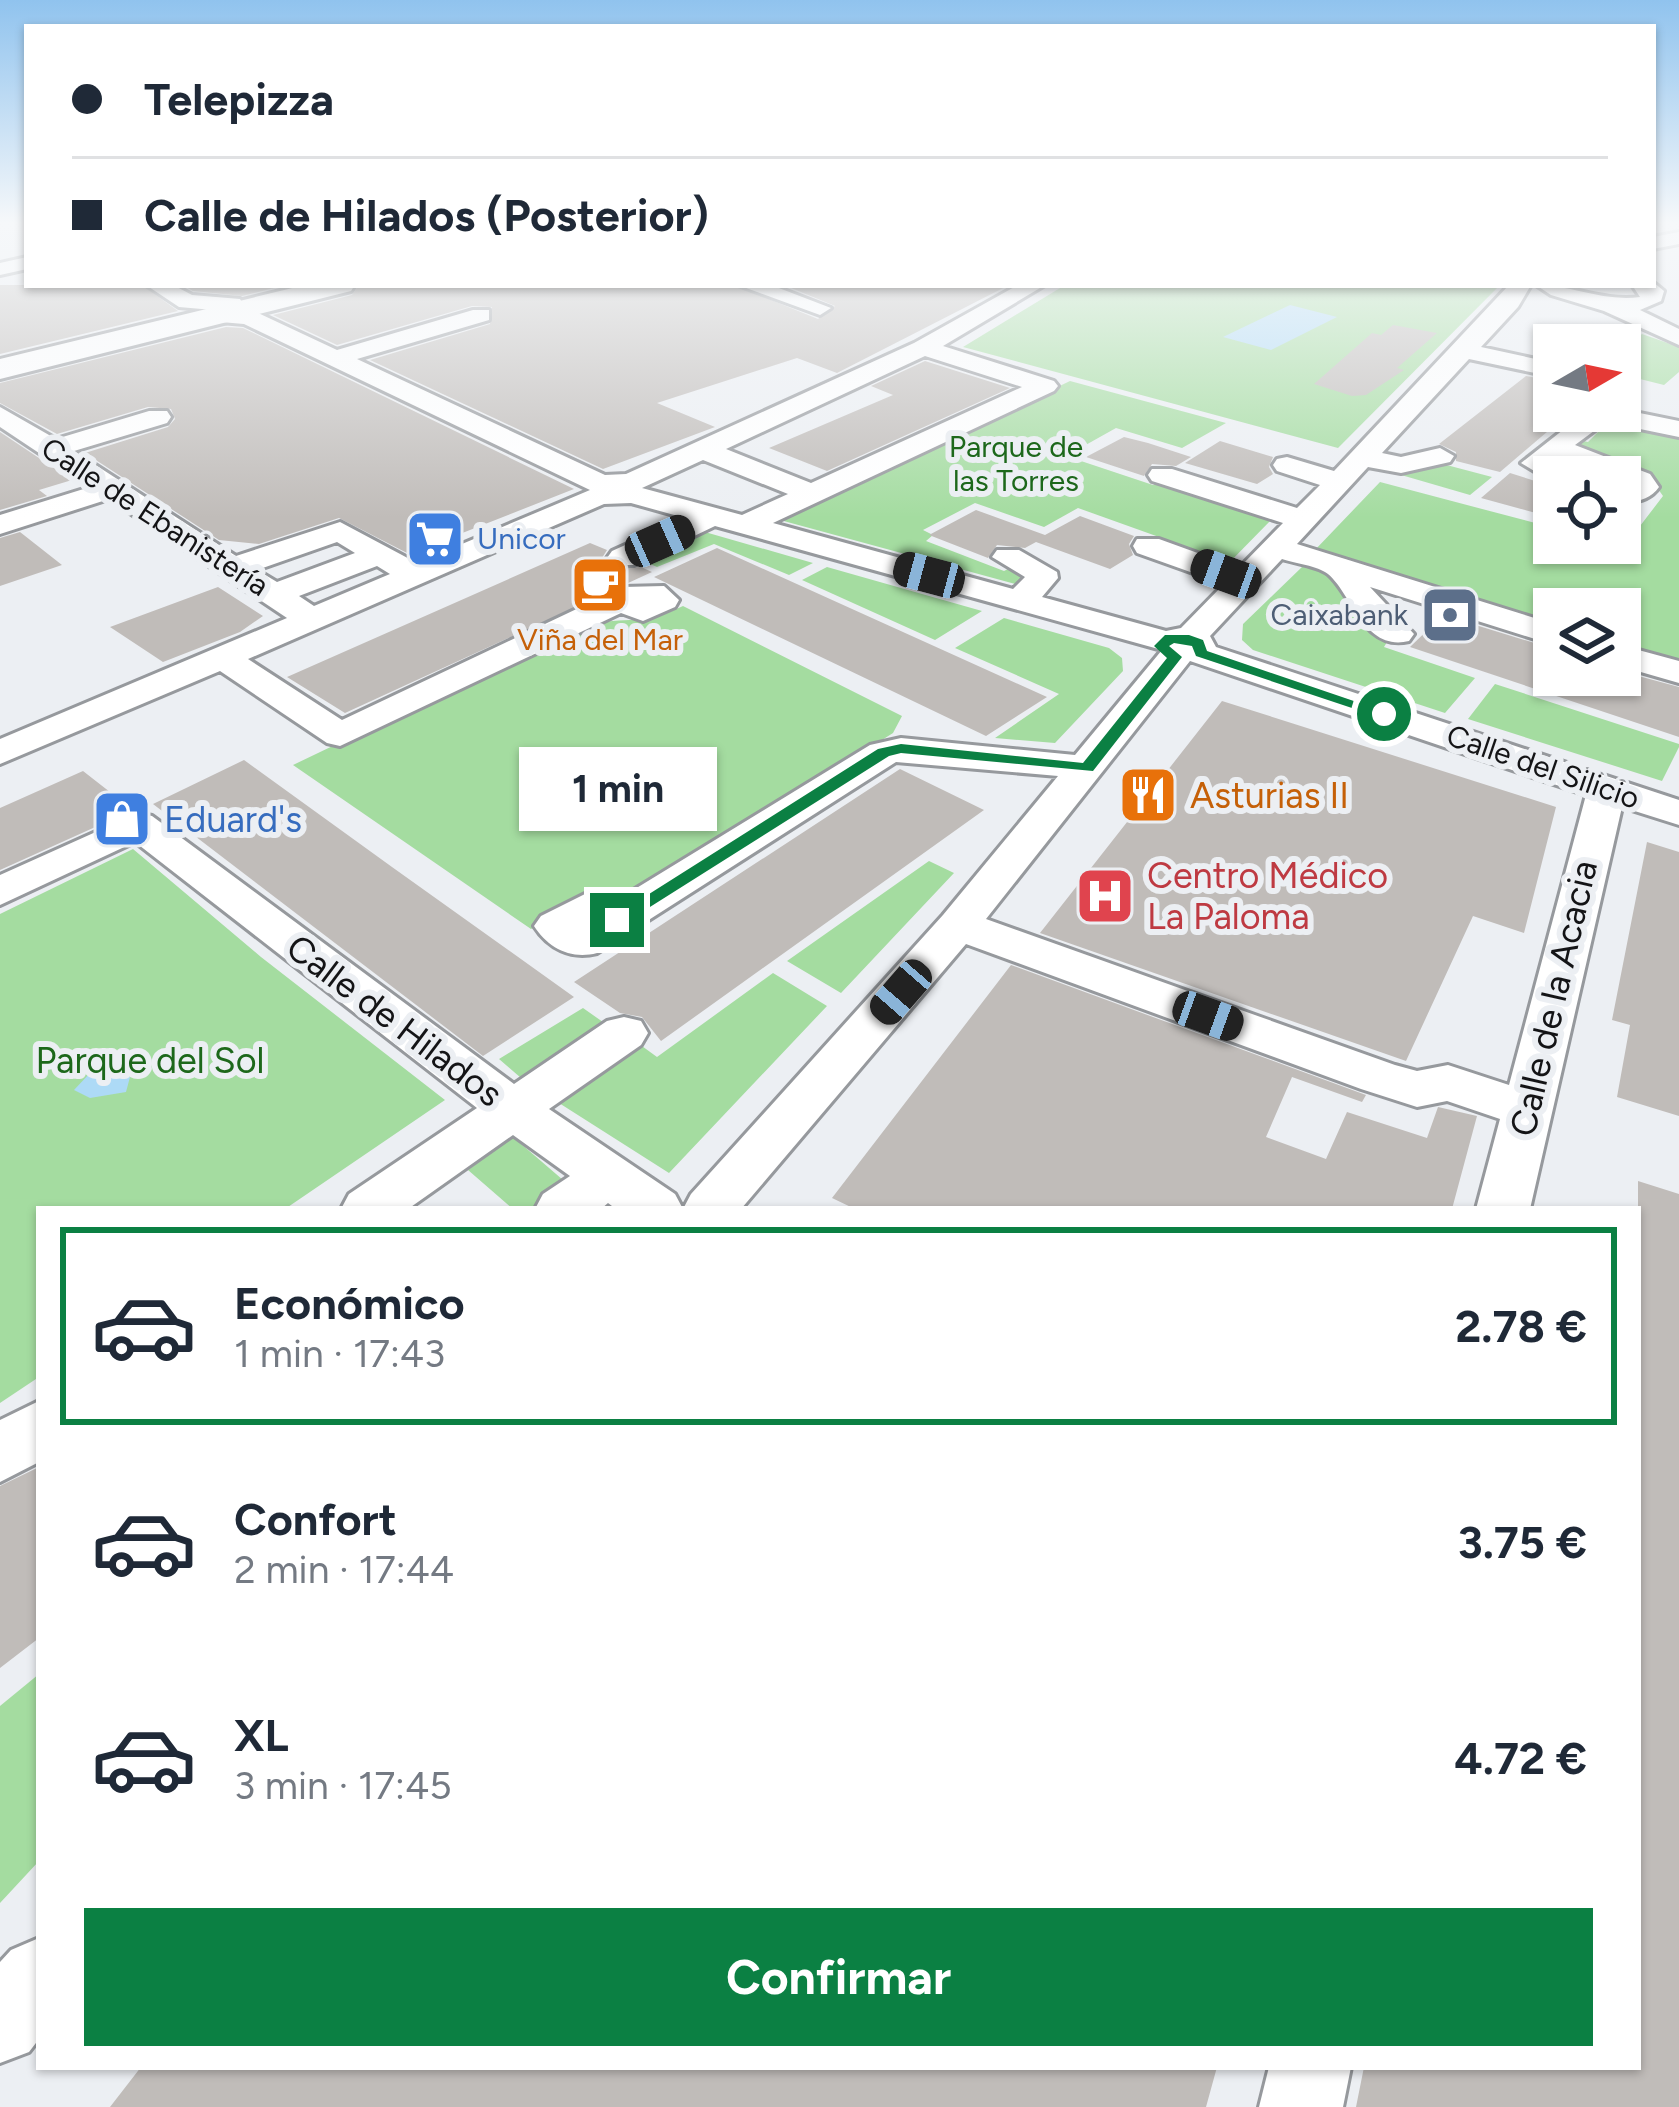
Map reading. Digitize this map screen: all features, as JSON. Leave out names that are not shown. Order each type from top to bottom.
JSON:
[{"type":"main road","points":[[0,365],[143,321]]},
{"type":"main road","points":[[0,365],[192,321]]},
{"type":"street","name":"Calle del Silicio","points":[[259,321],[616,489],[1182,647],[1679,813]]},
{"type":"street","points":[[335,358],[460,321]]},
{"type":"street","points":[[0,753],[415,575],[483,535],[616,489],[923,348],[970,321]]},
{"type":"street","points":[[713,1206],[958,925],[1182,647],[1489,321]]},
{"type":"street","points":[[1644,321],[1679,338]]},
{"type":"street","points":[[747,524],[806,491],[1046,386],[923,348]]},
{"type":"street","points":[[1462,350],[1533,370]]},
{"type":"street","name":"Calle de Ebanistería","points":[[0,415],[310,619]]},
{"type":"street","points":[[52,448],[158,417]]},
{"type":"street","points":[[1641,421],[1679,429]]},
{"type":"street","points":[[1546,456],[1575,432]]},
{"type":"street","points":[[1555,447],[1578,456]]},
{"type":"street","points":[[704,449],[737,464],[705,481],[763,502],[806,491]]},
{"type":"street","points":[[1360,457],[1401,465],[1440,456]]},
{"type":"street","points":[[1287,465],[1337,481]]},
{"type":"street","points":[[1162,475],[1301,519]]},
{"type":"street","points":[[0,525],[112,489]]},
{"type":"street","points":[[622,558],[713,516]]},
{"type":"street","points":[[232,568],[340,531],[415,575]]},
{"type":"street","points":[[1148,546],[1244,580]]},
{"type":"street","points":[[1275,547],[1533,627]]},
{"type":"street","points":[[273,595],[379,554]]},
{"type":"street","points":[[1008,556],[1041,572],[1042,578],[1020,600]]},
{"type":"street","points":[[1348,570],[1345,578],[1396,634]]},
{"type":"street","points":[[223,658],[340,735],[569,623],[624,602]]},
{"type":"street","points":[[1641,661],[1679,672]]},
{"type":"street","points":[[617,920],[884,753],[901,749],[1087,768]]},
{"type":"street","name":"Calle de la Acacia","points":[[1504,1206],[1607,788]]},
{"type":"street","name":"Calle de Hilados","points":[[0,892],[138,825],[515,1111],[651,1206]]},
{"type":"street","points":[[958,925],[1383,1066],[1418,1089],[1448,1083],[1526,1109]]},
{"type":"street","points":[[372,1206],[624,1034]]},
{"type":"street","points":[[566,1206],[606,1177]]},
{"type":"street","points":[[0,1454],[36,1430]]},
{"type":"street","points":[[0,2023],[36,1981]]},
{"type":"street","points":[[1301,2107],[1309,2070]]},
{"type":"green space","points":[[1005,321],[1464,321],[1338,448],[963,347]]},
{"type":"green space","points":[[1641,335],[1679,347],[1679,372],[1664,385],[1641,379]]},
{"type":"green space","name":"Parque de las Torres","points":[[1070,381],[1226,423],[1182,448],[1116,428],[1066,456],[1153,485],[1164,480],[1274,517],[1223,569],[1153,543],[1159,537],[1078,508],[1044,527],[975,503],[923,530],[933,535],[926,541],[1004,571],[1014,566],[1029,571],[1023,586],[780,520]]},
{"type":"green space","points":[[1641,430],[1679,438],[1679,665],[1641,653],[1641,588],[1533,588],[1533,619],[1314,551],[1380,482],[1533,522],[1533,564],[1641,564],[1641,525],[1663,496],[1651,479],[1641,475],[1641,456],[1595,456],[1571,446],[1579,440],[1588,442],[1598,432]]},
{"type":"green space","points":[[1439,463],[1492,477],[1470,495],[1384,470]]},
{"type":"green space","points":[[698,530],[813,563],[789,575],[714,544],[657,567],[637,558]]},
{"type":"green space","points":[[1303,566],[1333,574],[1390,637],[1384,647],[1475,678],[1445,713],[1253,650],[1242,640],[1243,624]]},
{"type":"green space","points":[[827,567],[982,611],[935,640],[802,580]]},
{"type":"green space","points":[[683,606],[902,716],[893,733],[625,903],[598,888],[531,929],[293,765],[579,628],[653,617]]},
{"type":"green space","points":[[1004,618],[1109,648],[1122,658],[1123,671],[1055,743],[995,738],[1059,694],[955,648]]},
{"type":"green space","points":[[1495,684],[1679,747],[1662,781],[1468,719]]},
{"type":"green space","name":"Parque del Sol","points":[[133,849],[261,957],[445,1100],[289,1206],[36,1206],[36,1379],[0,1403],[0,914]]},
{"type":"green space","points":[[929,861],[954,873],[841,993],[787,961]]},
{"type":"green space","points":[[773,973],[827,1006],[669,1173],[559,1103],[635,1041],[657,1057]]},
{"type":"green space","points":[[583,1008],[610,1027],[528,1084],[499,1059]]},
{"type":"green space","points":[[513,1137],[570,1186],[543,1206],[510,1206],[468,1170]]},
{"type":"green space","points":[[36,1676],[36,1864],[0,1903],[0,1706]]},
{"type":"water","points":[[1256,321],[1328,321],[1271,350],[1223,337]]},
{"type":"water","points":[[112,1069],[130,1077],[126,1092],[90,1098],[74,1090],[91,1072]]},
{"type":"building","points":[[0,321],[135,321],[0,354]]},
{"type":"building","points":[[286,321],[419,321],[337,345]]},
{"type":"building","points":[[938,321],[837,373],[797,358],[657,403],[715,427],[603,469],[370,360],[490,324]]},
{"type":"building","points":[[1393,325],[1437,333],[1397,368],[1404,370],[1366,395],[1352,396],[1314,384],[1372,333],[1381,335]]},
{"type":"building","points":[[226,327],[243,328],[574,489],[409,554],[339,518],[259,544],[219,540],[85,453],[168,427],[175,419],[171,409],[148,407],[57,434],[0,403],[0,383]]},
{"type":"building","points":[[925,361],[1010,388],[827,471],[769,448],[893,395],[871,386]]},
{"type":"building","points":[[1526,376],[1533,377],[1533,432],[1547,432],[1500,472],[1456,461],[1456,452],[1439,444]]},
{"type":"building","points":[[0,432],[72,480],[39,490],[47,496],[0,510]]},
{"type":"building","points":[[1124,437],[1191,457],[1176,466],[1152,464],[1144,476],[1086,457]]},
{"type":"building","points":[[1220,441],[1273,457],[1269,467],[1273,474],[1257,484],[1185,463]]},
{"type":"building","points":[[1510,473],[1533,480],[1533,512],[1481,498]]},
{"type":"building","points":[[976,510],[1045,535],[1080,516],[1134,536],[1129,544],[1133,555],[1110,569],[1036,542],[1025,548],[997,545],[988,558],[929,535]]},
{"type":"building","points":[[20,532],[62,565],[0,586],[0,538]]},
{"type":"building","points":[[590,543],[607,550],[602,558],[612,569],[641,567],[652,572],[345,713],[287,677]]},
{"type":"building","points":[[717,548],[1047,697],[986,736],[654,577]]},
{"type":"building","points":[[218,587],[263,616],[240,632],[163,662],[110,627]]},
{"type":"building","points":[[1443,615],[1533,643],[1533,688],[1410,647]]},
{"type":"building","points":[[1641,677],[1679,687],[1679,737],[1556,696],[1641,696]]},
{"type":"building","points":[[1222,701],[1556,807],[1524,933],[1473,916],[1406,1061],[1040,933]]},
{"type":"building","points":[[244,760],[574,997],[483,1056],[153,804]]},
{"type":"building","points":[[900,769],[984,810],[661,1041],[642,1017],[620,1013],[574,982]]},
{"type":"building","points":[[83,771],[133,810],[0,870],[0,808]]},
{"type":"building","points":[[1647,842],[1679,852],[1679,1116],[1617,1097],[1630,1025],[1612,1020]]},
{"type":"building","points":[[1011,965],[1366,1095],[1362,1102],[1292,1077],[1266,1137],[1326,1159],[1347,1112],[1427,1138],[1438,1107],[1477,1116],[1453,1206],[849,1206],[832,1198]]},
{"type":"building","points":[[1638,1181],[1679,1194],[1679,2107],[1356,2107],[1363,2070],[1641,2070]]},
{"type":"building","points":[[36,1468],[36,1640],[0,1668],[0,1486]]},
{"type":"building","points":[[139,2070],[1216,2070],[1206,2107],[110,2107]]},
{"type":"place","name":"Unicor","points":[[435,539]]},
{"type":"place","name":"Viña del Mar","points":[[600,585]]},
{"type":"place","name":"Caixabank","points":[[1450,615]]},
{"type":"place","name":"Asturias II","points":[[1148,795]]},
{"type":"place","name":"Eduard's","points":[[122,819]]},
{"type":"place","name":"Centro Médico La Paloma","points":[[1105,896]]},
{"type":"route","points":[[617,920],[884,753],[901,749],[1087,768],[1174,657],[1161,646],[1170,638],[1189,639],[1198,643],[1201,653],[1384,714]]}]
